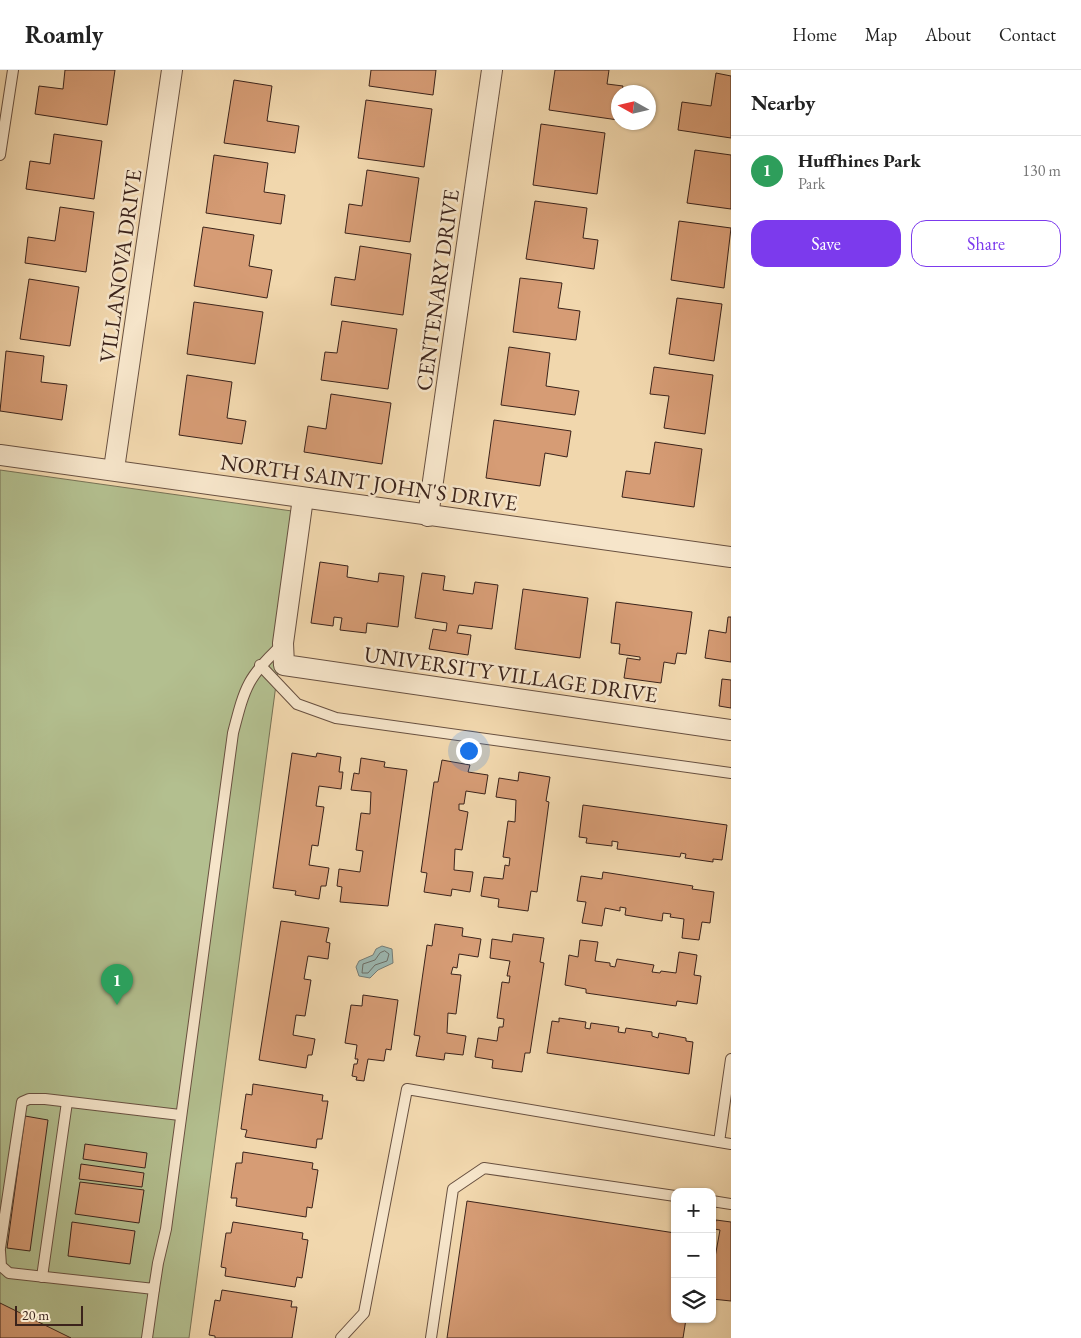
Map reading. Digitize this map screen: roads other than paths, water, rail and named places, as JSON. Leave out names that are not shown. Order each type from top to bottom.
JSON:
[{"type":"street","name":"VILLANOVA DRIVE","points":[[114,469],[172,70]]},
{"type":"street","name":"CENTENARY DRIVE","points":[[428,516],[492,70]]},
{"type":"street","name":"NORTH SAINT JOHN'S DRIVE","points":[[0,455],[114,469],[428,516],[731,557]]},
{"type":"street","points":[[283,643],[303,498]]},
{"type":"street","name":"UNIVERSITY VILLAGE DRIVE","points":[[283,643],[284,665],[731,730]]},
{"type":"lane","points":[[0,156],[12,70]]},
{"type":"lane","points":[[147,1338],[158,1263],[166,1229],[233,733],[244,689],[260,665],[283,643]]},
{"type":"lane","points":[[260,665],[297,704],[336,718],[731,773]]},
{"type":"lane","points":[[719,1142],[731,1059]]},
{"type":"lane","points":[[341,1338],[364,1313],[407,1089],[731,1144]]},
{"type":"lane","points":[[154,1289],[10,1273],[1,1266],[0,1250],[22,1102],[29,1099],[68,1102],[180,1115]]},
{"type":"lane","points":[[42,1277],[68,1102]]},
{"type":"lane","points":[[432,1338],[453,1189],[484,1168],[671,1195]]},
{"type":"lane","points":[[716,1202],[731,1204]]},
{"type":"water","points":[[382,946],[392,949],[393,963],[378,970],[370,978],[359,976],[356,967],[359,961],[373,955],[376,949]]},
{"type":"place","name":"Huffhines Park","points":[[117,1005]]}]
